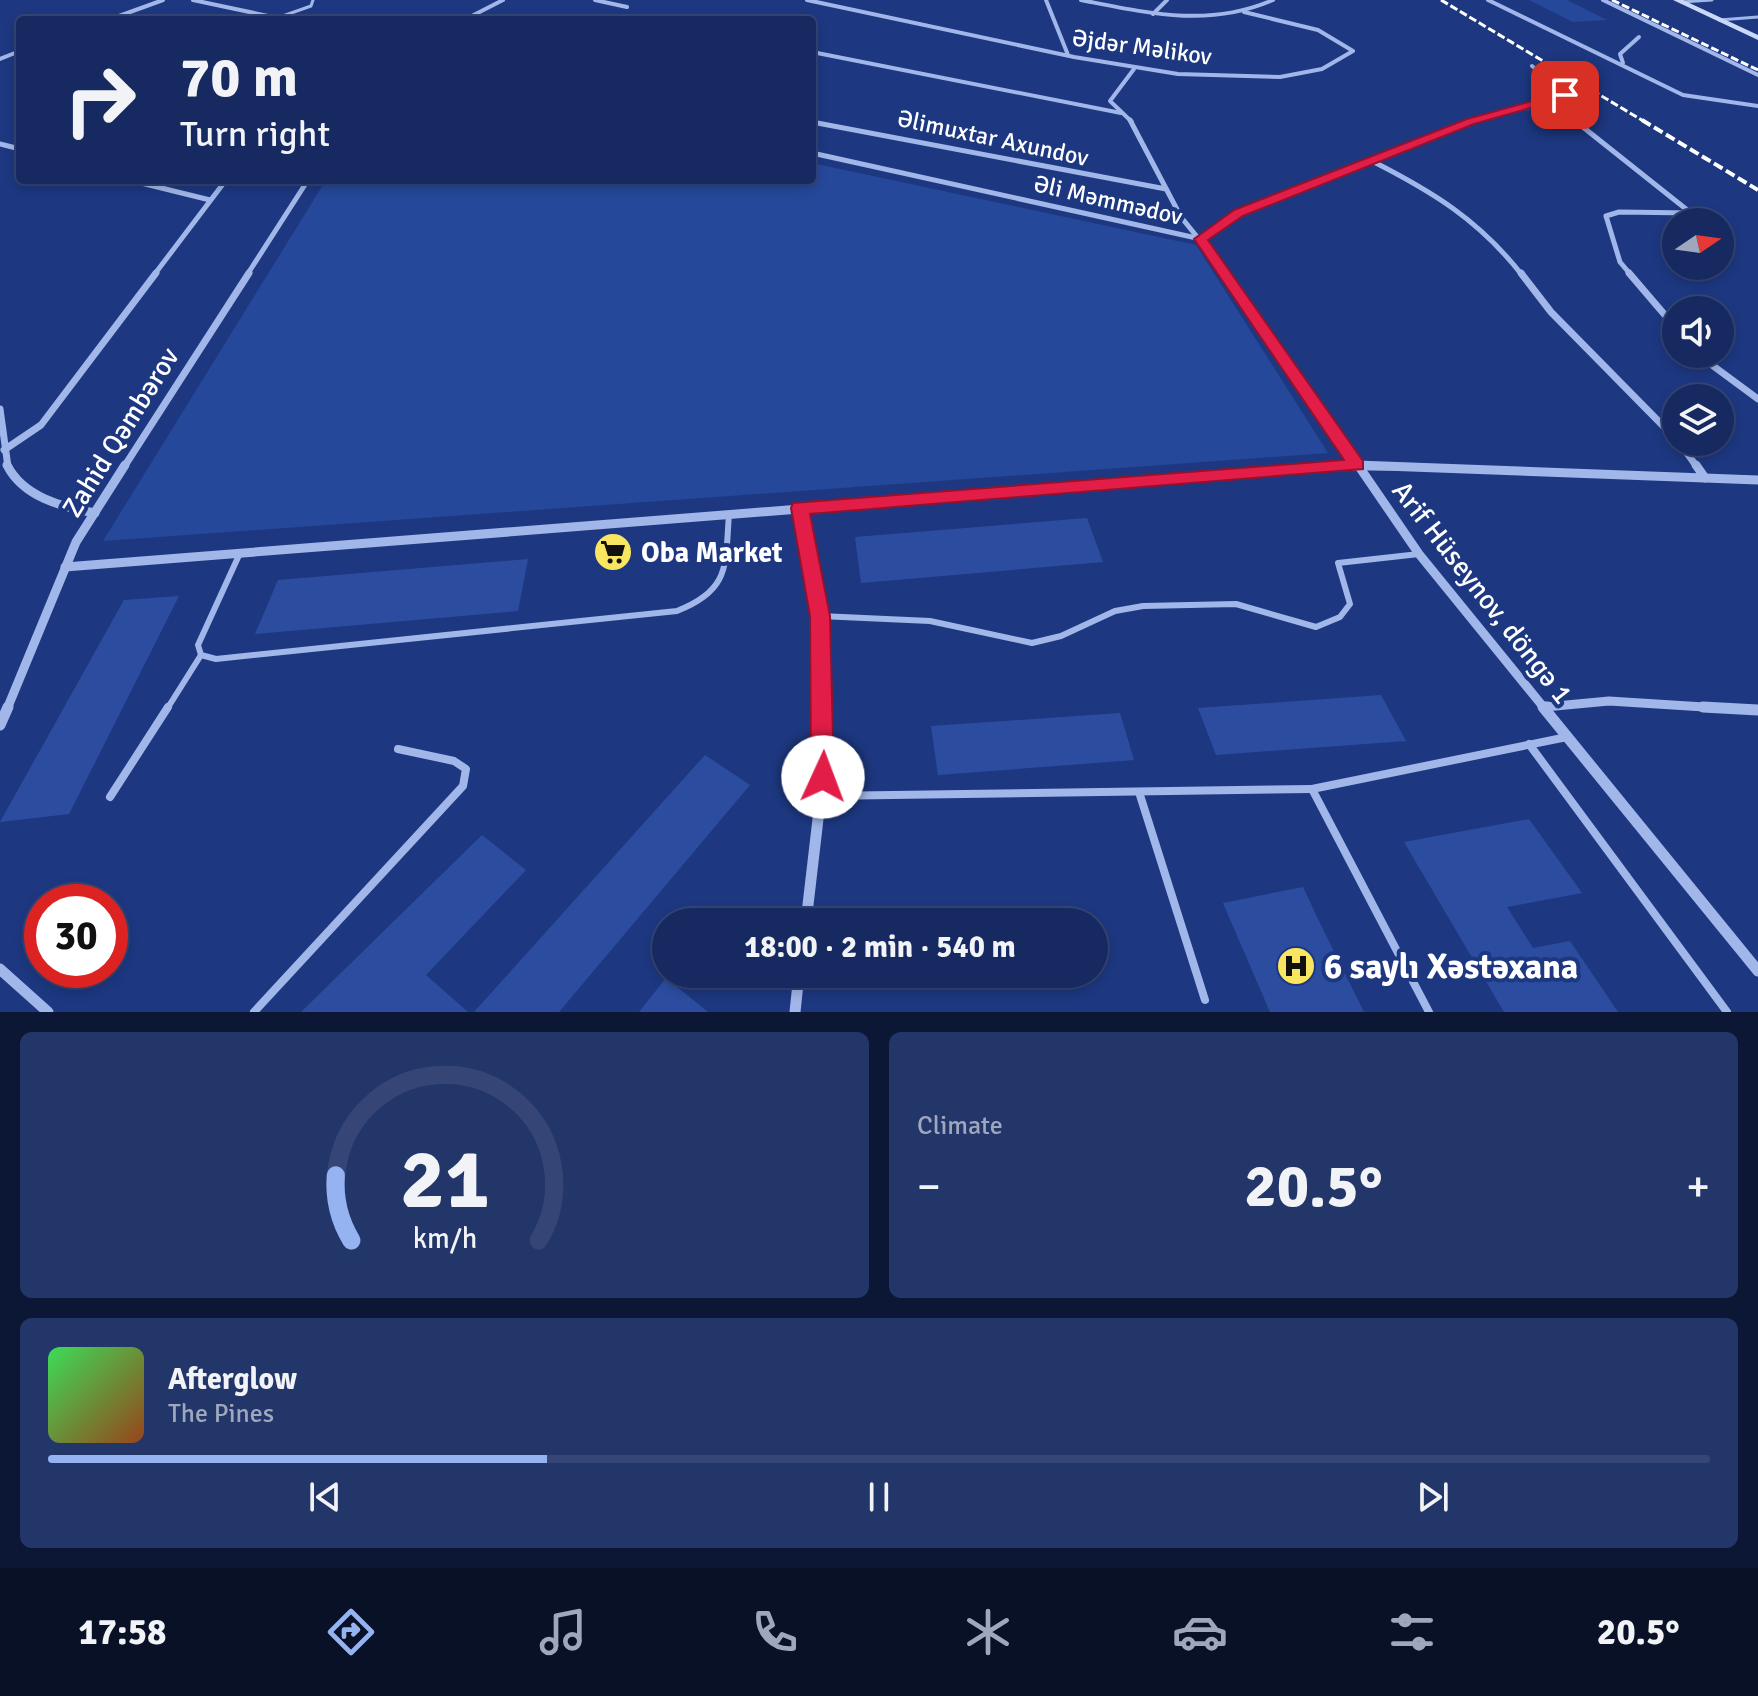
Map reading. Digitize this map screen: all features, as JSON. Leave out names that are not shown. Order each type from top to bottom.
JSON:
[{"type":"main road","points":[[1679,1],[1758,38]]},
{"type":"street","points":[[119,16],[163,0]]},
{"type":"street","points":[[193,0],[262,16]]},
{"type":"street","points":[[472,16],[503,0]]},
{"type":"street","points":[[595,0],[627,7]]},
{"type":"street","name":"Əjdər Məlikov","points":[[807,0],[1134,69],[1237,78],[1269,76],[1311,72],[1353,51],[1347,43],[1305,27],[1244,12]]},
{"type":"street","points":[[1046,0],[1068,55]]},
{"type":"street","points":[[1081,0],[1187,18],[1244,12],[1273,0]]},
{"type":"street","points":[[1153,14],[1167,0]]},
{"type":"street","points":[[1488,0],[1565,40],[1623,63],[1683,95],[1758,106]]},
{"type":"street","points":[[1603,0],[1758,75]]},
{"type":"street","points":[[1623,63],[1620,54],[1639,37]]},
{"type":"street","points":[[816,53],[1122,113]]},
{"type":"street","points":[[1532,66],[1564,92],[1563,99],[1543,102]]},
{"type":"street","points":[[1122,113],[1110,101],[1134,69]]},
{"type":"street","points":[[1543,102],[1588,129],[1691,213],[1619,212],[1606,216],[1620,262],[1662,312]]},
{"type":"street","name":"Əli Məmmədov","points":[[816,154],[1201,239],[1239,213],[1471,121],[1543,102]]},
{"type":"street","name":"Arif Hüseynov, döngə 1","points":[[1122,113],[1132,122],[1181,217],[1201,239],[1419,554],[1758,971]]},
{"type":"street","name":"Əlimuxtar Axundov","points":[[816,123],[1166,189]]},
{"type":"street","points":[[1372,161],[1437,194],[1496,241],[1551,312],[1662,424]]},
{"type":"street","points":[[145,184],[210,200]]},
{"type":"street","points":[[4,450],[41,425],[223,184]]},
{"type":"street","name":"Zahid Qəmbərov","points":[[0,725],[65,567],[95,513],[305,184]]},
{"type":"street","points":[[1716,368],[1758,399]]},
{"type":"street","points":[[0,409],[4,450],[13,476],[53,504],[95,513]]},
{"type":"street","points":[[1689,456],[1705,478]]},
{"type":"street","points":[[65,567],[1357,465],[1758,480]]},
{"type":"street","points":[[800,508],[820,616],[825,759],[808,908]]},
{"type":"street","points":[[1545,707],[1609,701],[1758,710]]},
{"type":"street","points":[[0,969],[48,1012]]},
{"type":"street","points":[[795,1012],[798,988]]},
{"type":"lane","points":[[208,3],[216,0]]},
{"type":"lane","points":[[283,16],[311,6],[313,0]]},
{"type":"lane","points":[[1679,1],[1712,0]]},
{"type":"lane","points":[[1719,20],[1758,17]]},
{"type":"lane","points":[[201,655],[216,659],[677,611],[703,603],[717,590],[722,579],[729,514]]},
{"type":"lane","points":[[110,797],[201,655],[198,645],[240,553]]},
{"type":"lane","points":[[820,616],[964,626],[1002,638],[1042,642],[1117,610],[1202,603],[1249,606],[1297,626],[1329,625],[1341,618],[1350,604],[1338,563],[1419,554]]},
{"type":"lane","points":[[821,796],[1312,789],[1569,737]]},
{"type":"lane","points":[[1529,744],[1727,1012]]},
{"type":"lane","points":[[254,1012],[463,786],[466,769],[454,761],[398,749]]},
{"type":"lane","points":[[1312,789],[1429,1012]]},
{"type":"lane","points":[[1139,792],[1205,1000]]},
{"type":"shaded area","points":[[1529,0],[1567,0],[1607,20],[1573,22]]},
{"type":"shaded area","points":[[816,164],[1196,245],[1328,453],[103,541],[324,184],[816,184]]},
{"type":"building","points":[[1087,518],[1103,562],[861,583],[855,537]]},
{"type":"building","points":[[528,559],[518,611],[255,634],[278,580]]},
{"type":"building","points":[[179,596],[69,814],[0,822],[124,600]]},
{"type":"building","points":[[1381,695],[1406,741],[1216,755],[1198,708]]},
{"type":"building","points":[[1120,713],[1134,760],[938,775],[931,726]]},
{"type":"building","points":[[705,755],[750,785],[559,1012],[474,1012]]},
{"type":"building","points":[[1529,819],[1582,893],[1507,907],[1533,948],[1570,941],[1618,1012],[1504,1012],[1404,842]]},
{"type":"building","points":[[482,835],[526,870],[426,975],[468,1012],[301,1012]]},
{"type":"building","name":"6 saylı Xəstəxana","points":[[1303,887],[1364,1012],[1270,1012],[1223,903]]},
{"type":"building","points":[[658,988],[678,988],[708,1012],[639,1012]]},
{"type":"railway","points":[[1441,0],[1645,122]]},
{"type":"railway","points":[[1612,0],[1758,70]]},
{"type":"railway","points":[[1642,120],[1758,190]]},
{"type":"place","name":"Oba Market","points":[[613,552]]},
{"type":"place","name":"6 saylı Xəstəxana","points":[[1296,966]]},
{"type":"route","points":[[823,777],[820,616],[800,508],[1357,465],[1201,239],[1239,213],[1471,121],[1563,99],[1565,95]]}]
